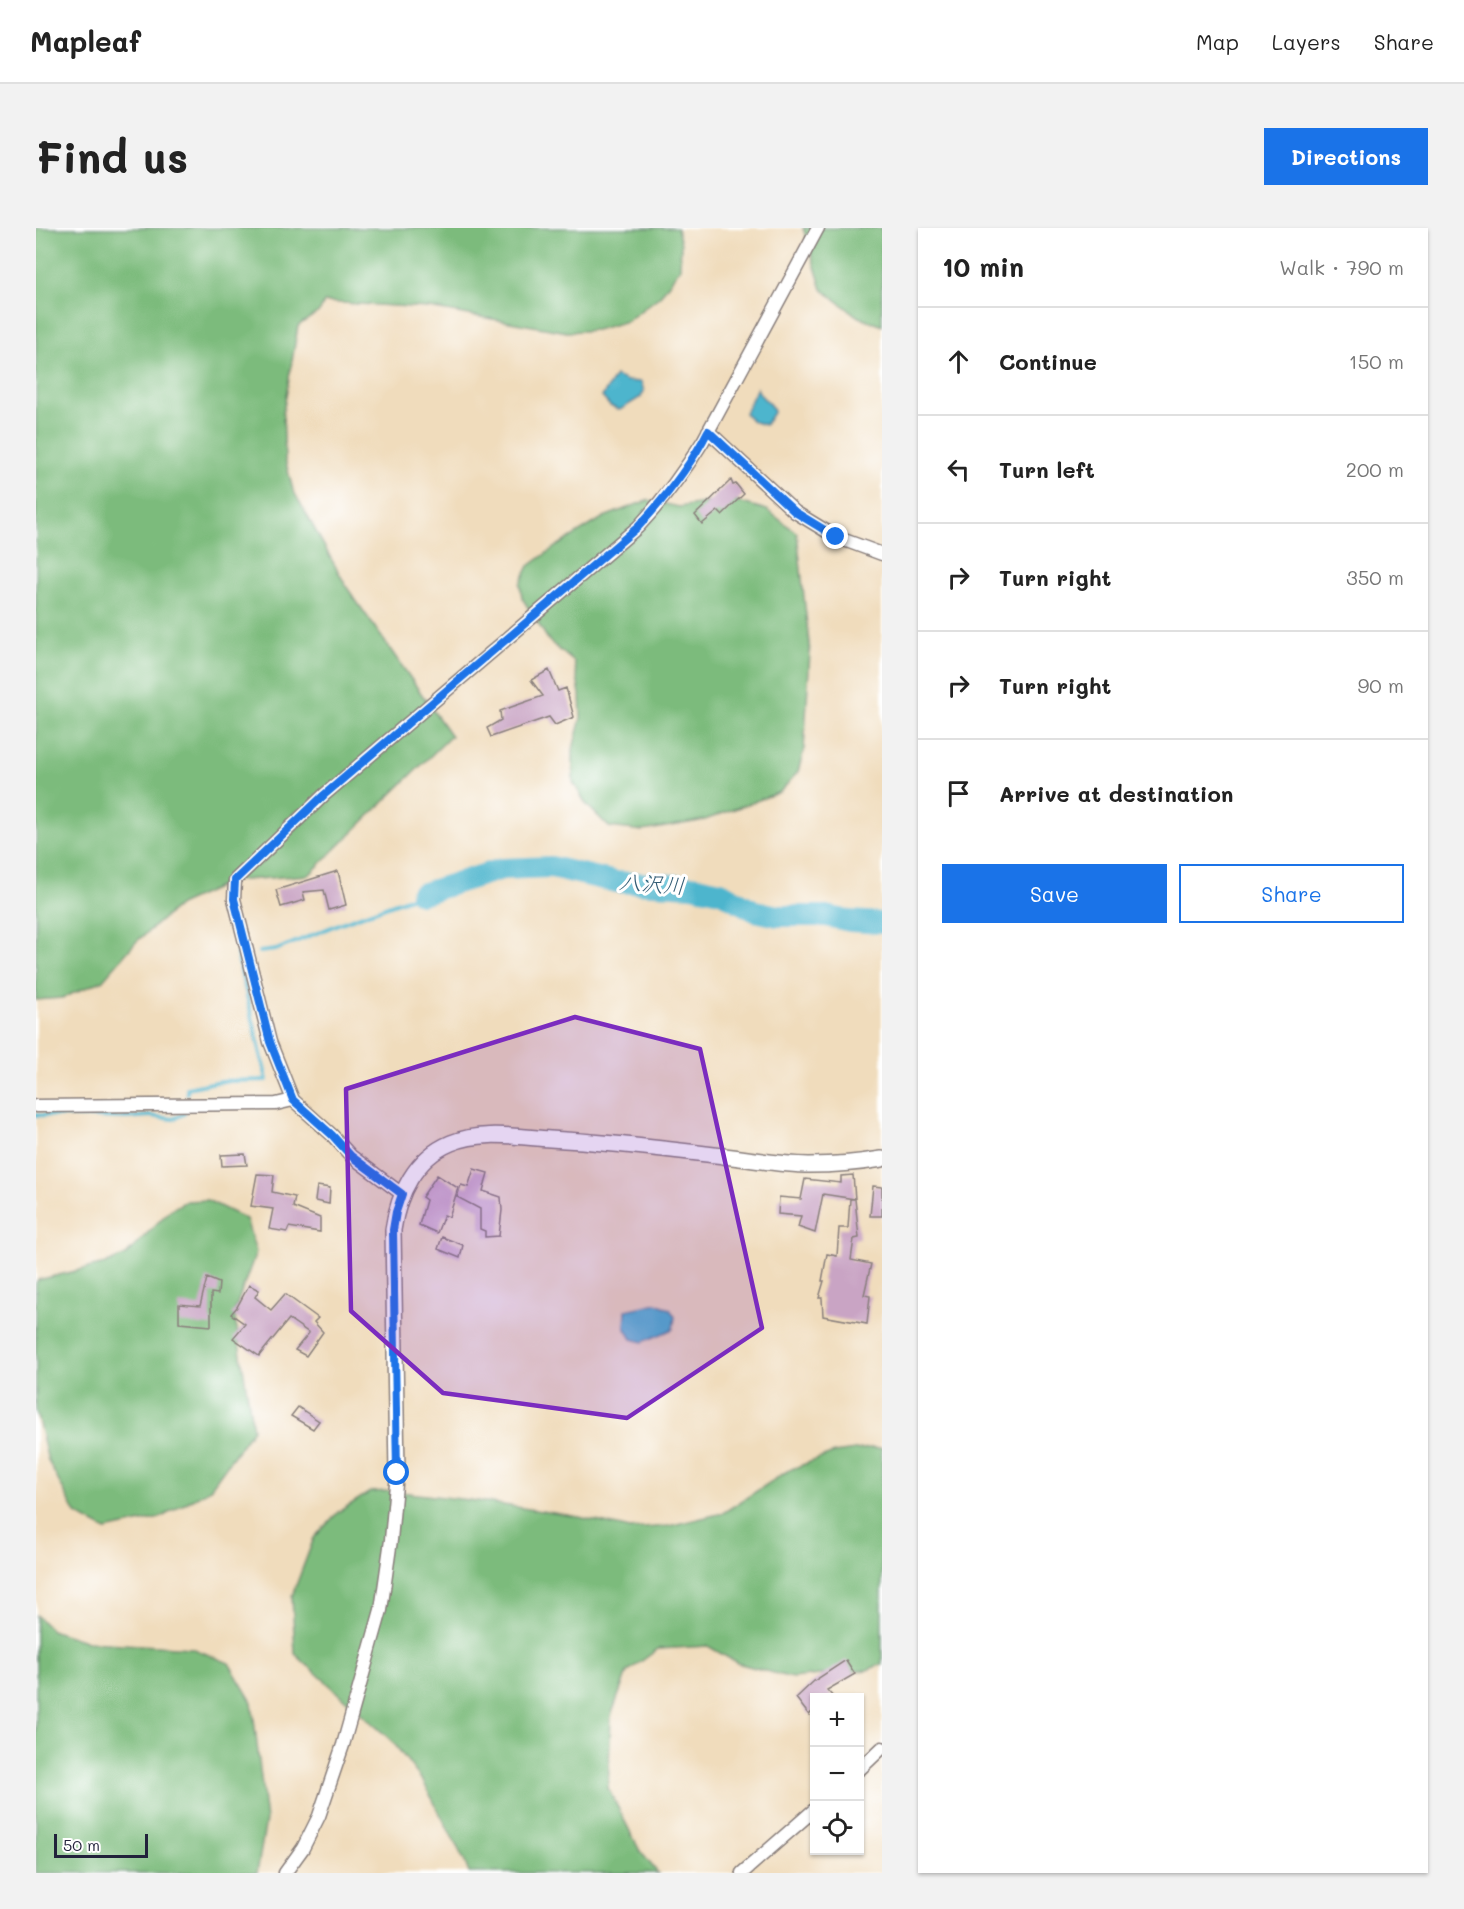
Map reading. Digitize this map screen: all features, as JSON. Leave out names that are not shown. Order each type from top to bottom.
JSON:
[{"type":"street","points":[[402,1194],[351,1156],[332,1135],[293,1100],[270,1042],[234,899],[235,880],[324,795],[638,527],[663,501],[684,472],[708,431],[818,228]]},
{"type":"street","points":[[708,431],[795,512],[836,537],[882,554]]},
{"type":"street","points":[[36,1106],[276,1104],[293,1100]]},
{"type":"street","points":[[285,1873],[303,1848],[320,1816],[343,1745],[378,1620],[392,1540],[397,1473],[393,1230],[402,1194],[423,1162],[439,1149],[469,1137],[498,1136],[612,1143],[807,1165],[882,1159]]},
{"type":"street","points":[[864,1765],[882,1748]]},
{"type":"street","points":[[742,1873],[810,1814]]},
{"type":"highlighted area","points":[[575,1017],[700,1049],[762,1328],[627,1418],[443,1393],[351,1311],[346,1089]]},
{"type":"green space","points":[[36,228],[677,228],[681,244],[680,268],[660,296],[627,321],[596,330],[567,332],[429,308],[324,302],[320,311],[298,326],[283,413],[285,459],[293,490],[348,589],[451,736],[309,875],[232,881],[179,905],[136,942],[102,981],[62,998],[36,1000]]},
{"type":"green space","points":[[803,228],[882,228],[882,326],[857,316],[822,289]]},
{"type":"green space","points":[[728,499],[767,510],[797,533],[810,652],[804,750],[798,772],[780,792],[705,820],[643,831],[609,827],[586,804],[573,782],[573,749],[581,718],[580,694],[574,662],[549,641],[522,598],[520,584],[529,566],[604,517],[648,500],[679,507]]},
{"type":"green space","points":[[207,1200],[246,1219],[256,1252],[234,1312],[253,1429],[209,1490],[160,1518],[106,1530],[76,1514],[48,1461],[36,1411],[36,1283],[38,1280],[105,1264],[126,1255],[170,1210],[186,1201]]},
{"type":"green space","points":[[882,1448],[882,1664],[867,1670],[792,1678],[737,1663],[708,1646],[658,1649],[627,1672],[611,1716],[608,1788],[640,1851],[658,1873],[469,1873],[424,1783],[393,1742],[295,1654],[292,1596],[314,1538],[338,1512],[370,1492],[391,1491],[478,1501],[579,1517],[630,1529],[669,1526],[723,1513],[789,1470],[834,1453]]},
{"type":"green space","points":[[36,1615],[51,1630],[88,1642],[192,1648],[229,1663],[252,1702],[266,1820],[257,1873],[36,1873]]},
{"type":"water","points":[[615,376],[627,381],[641,382],[644,391],[641,397],[620,410],[610,406],[602,397]]},
{"type":"water","points":[[757,388],[774,411],[765,425],[752,421],[745,413]]},
{"type":"water","points":[[657,1303],[670,1309],[675,1317],[673,1329],[643,1342],[632,1339],[625,1327],[626,1310]]},
{"type":"building","points":[[731,480],[733,485],[736,484],[744,494],[722,515],[718,511],[702,524],[695,515]]},
{"type":"building","points":[[549,670],[558,691],[566,688],[574,717],[555,725],[549,717],[491,737],[487,728],[501,720],[500,711],[543,696],[531,680]]},
{"type":"building","points":[[338,871],[346,905],[329,910],[324,890],[303,892],[305,900],[281,907],[276,890]]},
{"type":"building","points":[[245,1154],[247,1165],[222,1166],[221,1155]]},
{"type":"building","points":[[474,1169],[488,1173],[483,1191],[501,1197],[499,1236],[485,1237],[485,1231],[480,1229],[480,1209],[457,1197],[461,1185],[468,1187]]},
{"type":"building","points":[[257,1174],[274,1175],[272,1192],[295,1197],[293,1207],[320,1218],[320,1232],[289,1227],[287,1232],[269,1229],[273,1209],[251,1206]]},
{"type":"building","points":[[437,1175],[458,1188],[449,1217],[444,1215],[437,1233],[419,1225],[426,1200],[422,1197]]},
{"type":"building","points":[[853,1175],[855,1199],[823,1194],[815,1233],[798,1227],[801,1216],[778,1214],[779,1197],[801,1199],[805,1179],[841,1183],[841,1176]]},
{"type":"building","points":[[317,1186],[330,1188],[329,1204],[315,1201]]},
{"type":"building","points":[[873,1186],[882,1187],[882,1216],[870,1216]]},
{"type":"building","points":[[850,1199],[855,1199],[859,1238],[854,1239],[851,1260],[871,1264],[864,1295],[870,1296],[867,1324],[823,1316],[822,1298],[819,1298],[824,1281],[822,1281],[827,1254],[837,1256],[839,1228],[848,1228]]},
{"type":"building","points":[[442,1237],[463,1245],[460,1258],[438,1249]]},
{"type":"building","points":[[207,1278],[219,1283],[218,1294],[211,1293],[211,1326],[179,1323],[179,1304],[200,1306]]},
{"type":"building","points":[[249,1285],[259,1290],[255,1297],[271,1310],[285,1294],[318,1318],[314,1322],[323,1332],[306,1356],[295,1350],[309,1333],[289,1319],[259,1356],[233,1338],[245,1324],[231,1314]]},
{"type":"building","points":[[298,1407],[319,1421],[313,1429],[291,1416]]},
{"type":"building","points":[[846,1660],[855,1674],[827,1690],[830,1693],[810,1693],[809,1715],[796,1698],[814,1681]]},
{"type":"waterway","name":"八沢川","points":[[421,894],[502,869],[551,867],[616,882],[692,886],[721,892],[755,911],[778,916],[826,916],[850,921],[882,923]]},
{"type":"waterway","points":[[259,952],[276,950],[421,894]]},
{"type":"waterway","points":[[187,1093],[187,1088],[221,1081],[267,1080],[237,954]]},
{"type":"waterway","points":[[36,1115],[126,1118],[150,1116],[173,1119],[184,1114]]},
{"type":"route","points":[[397,1473],[393,1230],[402,1194],[380,1175],[351,1156],[332,1135],[293,1100],[270,1042],[234,899],[235,880],[324,795],[638,527],[663,501],[684,472],[708,431],[795,512],[836,537]]}]
